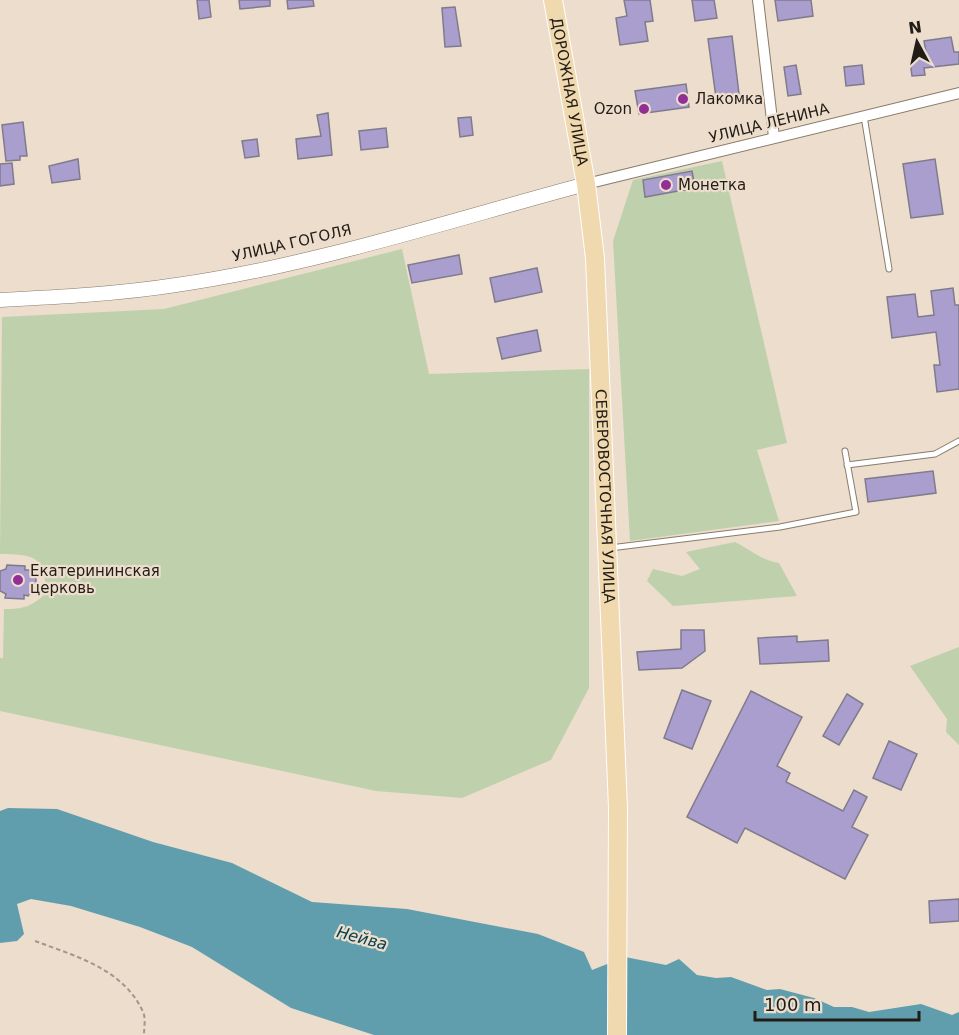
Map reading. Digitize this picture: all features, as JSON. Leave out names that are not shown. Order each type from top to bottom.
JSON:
[{"type":"main road","name":"ДОРОЖНАЯ УЛИЦА","points":[[553,0],[586,184]]},
{"type":"main road","name":"СЕВЕРОВОСТОЧНАЯ УЛИЦА","points":[[586,184],[595,258],[609,548],[618,808],[617,1035]]},
{"type":"street","points":[[758,0],[774,137]]},
{"type":"street","name":"УЛИЦА ЛЕНИНА","points":[[586,184],[959,93]]},
{"type":"street","name":"УЛИЦА ГОГОЛЯ","points":[[0,300],[80,296],[177,285],[311,258],[586,184]]},
{"type":"lane","points":[[864,115],[889,269]]},
{"type":"lane","points":[[847,465],[935,454],[959,441]]},
{"type":"lane","points":[[609,548],[780,527],[856,512],[845,451]]},
{"type":"path","points":[[35,941],[92,961],[125,984],[144,1013],[144,1035]]},
{"type":"green space","points":[[722,161],[787,443],[757,450],[779,521],[630,541],[613,241],[633,180]]},
{"type":"green space","points":[[402,249],[429,374],[589,369],[589,688],[551,760],[462,798],[376,791],[0,711],[0,658],[3,658],[4,609],[26,606],[45,594],[44,572],[36,560],[22,555],[0,554],[2,317],[164,309]]},
{"type":"green space","points":[[735,542],[761,557],[779,563],[797,596],[673,606],[647,581],[653,569],[682,576],[700,569],[686,552]]},
{"type":"green space","points":[[959,647],[959,745],[946,732],[947,719],[910,666]]},
{"type":"water","name":"Нейва","points":[[8,808],[57,809],[153,842],[232,863],[312,902],[407,909],[538,934],[584,952],[592,970],[625,957],[666,965],[679,959],[697,975],[716,978],[731,977],[767,990],[780,989],[814,998],[834,1007],[852,1007],[869,1012],[921,1004],[952,1015],[959,1012],[959,1035],[374,1035],[291,1008],[192,947],[140,927],[71,906],[31,899],[17,904],[24,934],[17,941],[0,943],[0,811]]},
{"type":"building","points":[[197,0],[209,0],[211,17],[199,19]]},
{"type":"building","points":[[239,0],[270,0],[270,6],[240,9]]},
{"type":"building","points":[[287,0],[313,0],[314,6],[288,9]]},
{"type":"building","points":[[624,0],[650,0],[653,21],[645,22],[648,41],[620,45],[616,18],[627,16]]},
{"type":"building","points":[[692,0],[714,0],[717,18],[695,21]]},
{"type":"building","points":[[775,0],[811,0],[813,16],[778,21]]},
{"type":"building","points":[[455,7],[461,46],[445,47],[442,8]]},
{"type":"building","points":[[732,36],[740,102],[717,105],[708,39]]},
{"type":"building","points":[[951,37],[954,52],[959,52],[959,64],[924,68],[925,75],[912,76],[910,61],[927,58],[924,41]]},
{"type":"building","points":[[796,65],[801,94],[788,96],[784,67]]},
{"type":"building","points":[[862,65],[864,84],[846,86],[844,67]]},
{"type":"building","points":[[686,84],[689,107],[639,114],[635,91]]},
{"type":"building","points":[[328,113],[332,155],[298,159],[296,139],[321,136],[317,115]]},
{"type":"building","points":[[471,117],[473,135],[460,137],[458,118]]},
{"type":"building","points":[[23,122],[27,156],[20,156],[20,160],[6,161],[2,125]]},
{"type":"building","points":[[386,128],[388,147],[361,150],[359,131]]},
{"type":"building","points":[[257,139],[259,156],[245,158],[242,141]]},
{"type":"building","points":[[78,159],[80,179],[52,183],[49,166]]},
{"type":"building","points":[[935,159],[943,214],[911,218],[903,164]]},
{"type":"building","points":[[12,163],[14,184],[0,186],[0,164]]},
{"type":"building","points":[[692,171],[695,188],[645,197],[643,180]]},
{"type":"building","points":[[459,255],[462,274],[412,283],[408,265]]},
{"type":"building","points":[[537,268],[542,292],[495,302],[490,278]]},
{"type":"building","points":[[953,288],[955,305],[959,305],[959,389],[937,392],[934,365],[940,365],[936,332],[892,338],[887,297],[915,294],[918,317],[934,315],[931,291]]},
{"type":"building","points":[[537,330],[541,351],[502,359],[497,338]]},
{"type":"building","points":[[933,471],[936,493],[868,502],[865,479]]},
{"type":"building","name":"Екатерининская церковь","points":[[7,565],[25,566],[25,570],[29,570],[36,579],[36,586],[28,596],[24,595],[24,599],[5,598],[6,594],[0,591],[0,571],[6,569]]},
{"type":"building","points":[[681,630],[704,630],[705,651],[682,668],[639,670],[637,652],[681,649]]},
{"type":"building","points":[[797,636],[797,642],[828,640],[829,661],[760,664],[758,638]]},
{"type":"building","points":[[682,690],[711,701],[692,749],[664,738]]},
{"type":"building","points":[[751,691],[802,717],[777,766],[790,773],[786,782],[843,811],[854,790],[867,797],[852,827],[868,835],[845,879],[745,828],[737,843],[687,817]]},
{"type":"building","points":[[847,694],[863,704],[839,745],[823,736]]},
{"type":"building","points":[[889,741],[917,754],[901,790],[873,778]]},
{"type":"building","points":[[959,899],[959,921],[930,923],[929,901]]},
{"type":"place","name":"Лакомка","points":[[683,99]]},
{"type":"place","name":"Ozon","points":[[644,109]]},
{"type":"place","name":"Монетка","points":[[666,185]]},
{"type":"place","name":"Екатерининская церковь","points":[[18,580]]}]
